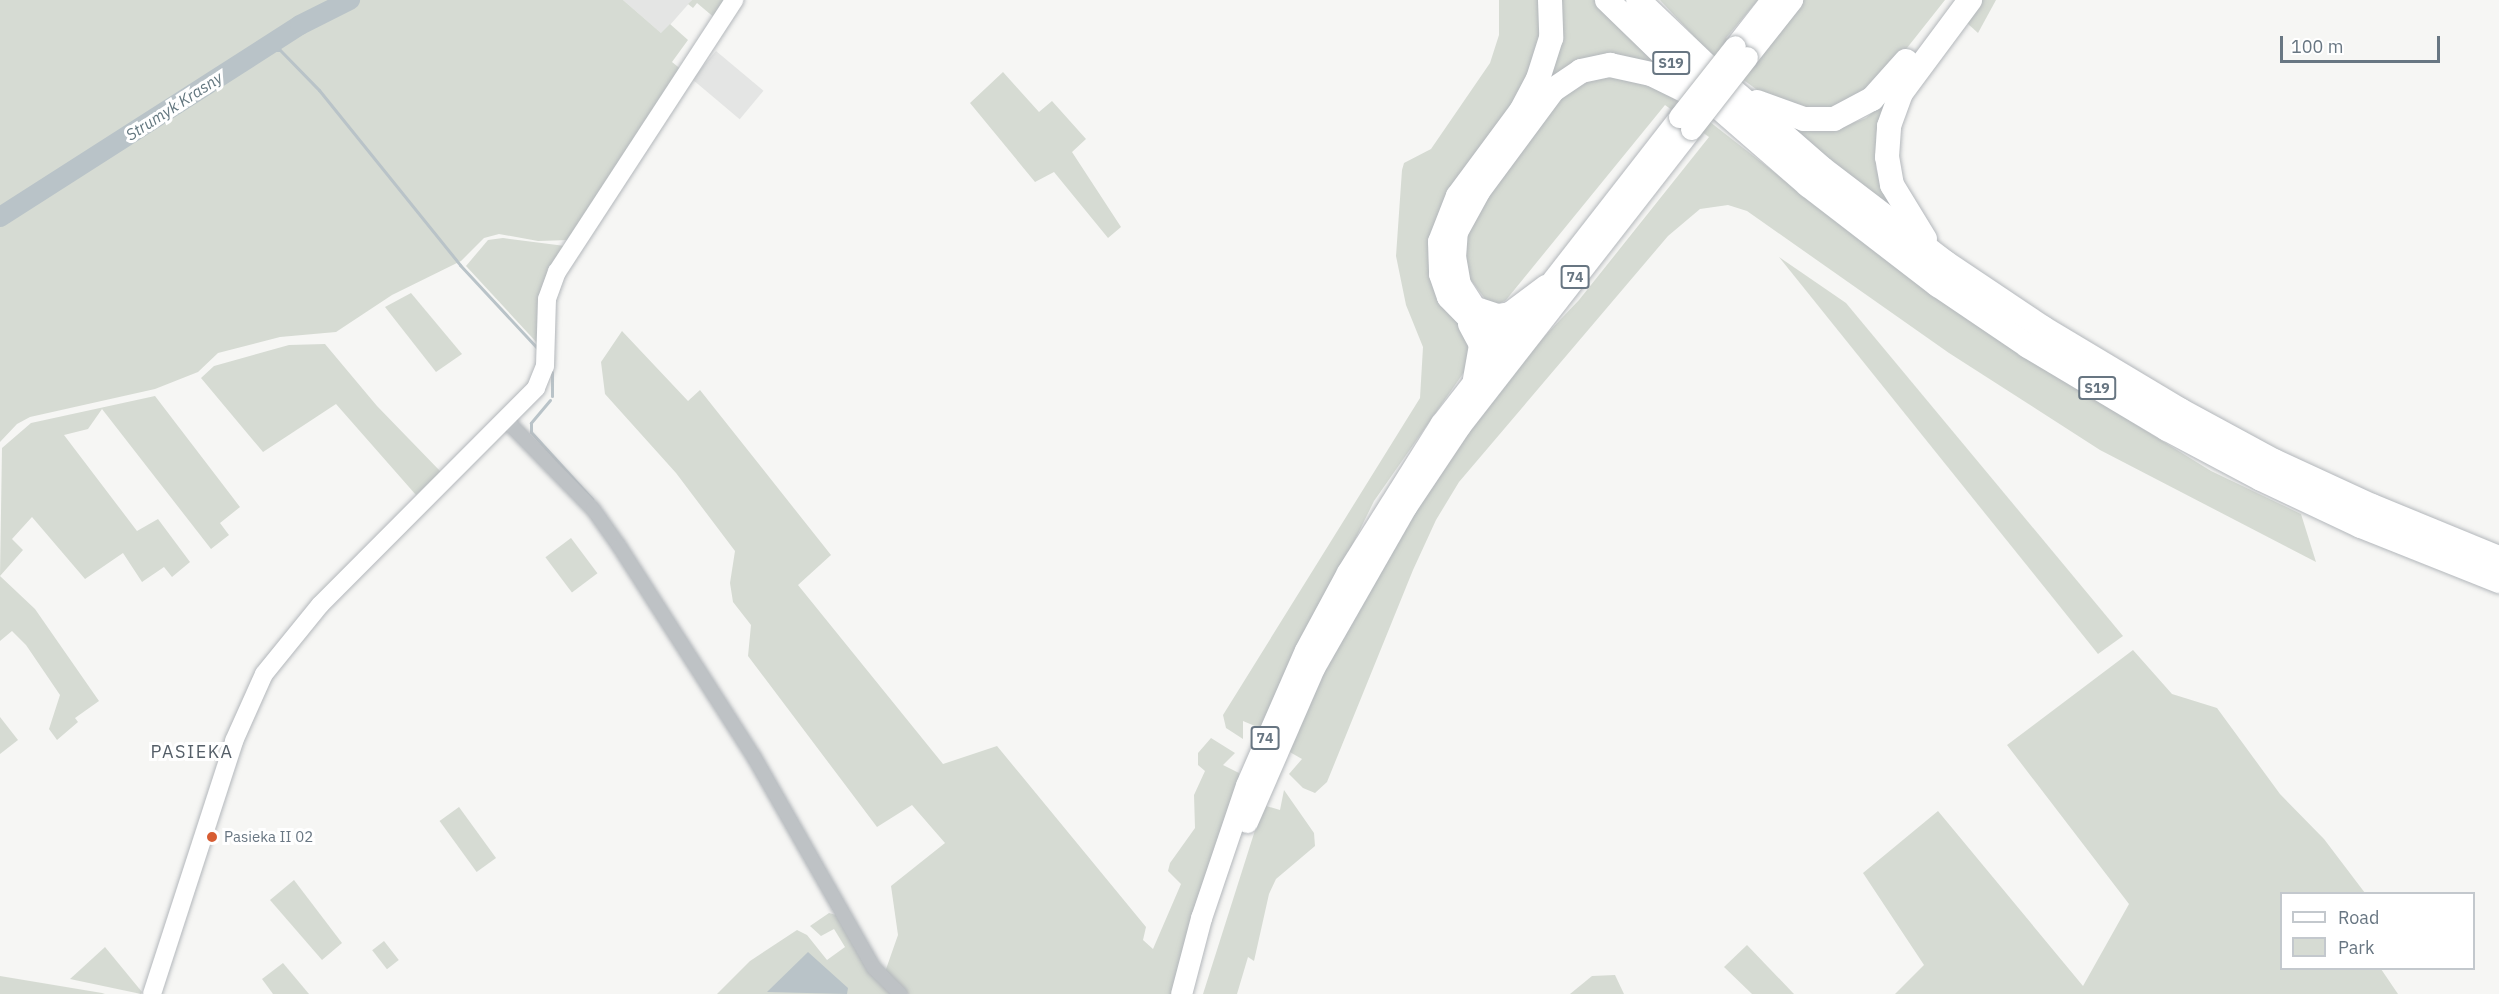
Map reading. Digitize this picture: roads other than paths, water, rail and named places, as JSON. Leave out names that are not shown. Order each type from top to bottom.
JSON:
[{"type":"highway","points":[[1511,346],[1502,332],[1471,314],[1444,287],[1439,259],[1443,228],[1458,196],[1521,111],[1538,79],[1551,38],[1550,0]]},
{"type":"highway","name":"S19","points":[[1607,0],[1737,124],[1808,185],[1938,285],[2111,397],[2291,493],[2499,581]]},
{"type":"highway","name":"S19","points":[[1638,0],[1730,88],[1823,169],[1946,263],[2092,359],[2228,437],[2372,506],[2499,558]]},
{"type":"highway","points":[[1730,88],[1788,115],[1821,120],[1846,115],[1884,87],[1954,0]]},
{"type":"highway","points":[[1946,263],[1898,199],[1889,171],[1887,142],[1901,93],[1970,0]]},
{"type":"highway","points":[[1475,379],[1481,345],[1455,270],[1456,232],[1469,204],[1546,98],[1581,71],[1610,65],[1639,70],[1677,86],[1737,124]]},
{"type":"highway","points":[[1471,314],[1510,314],[1546,287]]},
{"type":"main road","name":"74","points":[[1741,51],[1771,0]]},
{"type":"main road","name":"74","points":[[1181,994],[1201,918],[1246,785],[1305,650],[1390,500],[1475,379],[1511,346],[1741,51],[1791,0]]},
{"type":"main road","name":"74","points":[[1193,994],[1243,834],[1314,668],[1345,606],[1406,507],[1511,346],[1546,287],[1685,123]]},
{"type":"street","points":[[152,994],[234,741],[264,674],[320,605],[536,388],[543,372],[547,299],[557,272],[734,0]]},
{"type":"street","points":[[506,420],[593,509],[619,546],[754,757],[874,968],[900,994]]},
{"type":"waterway","name":"Strumyk Krasny","points":[[0,217],[300,25],[350,0]]},
{"type":"waterway","points":[[260,50],[280,50],[319,90],[460,265],[537,348]]},
{"type":"waterway","points":[[552,372],[552,396]]},
{"type":"waterway","points":[[550,400],[531,423],[531,432],[592,499]]},
{"type":"place","name":"Pasieka II 02","points":[[212,837]]},
{"type":"district","name":"PASIEKA","points":[[192,752]]}]
